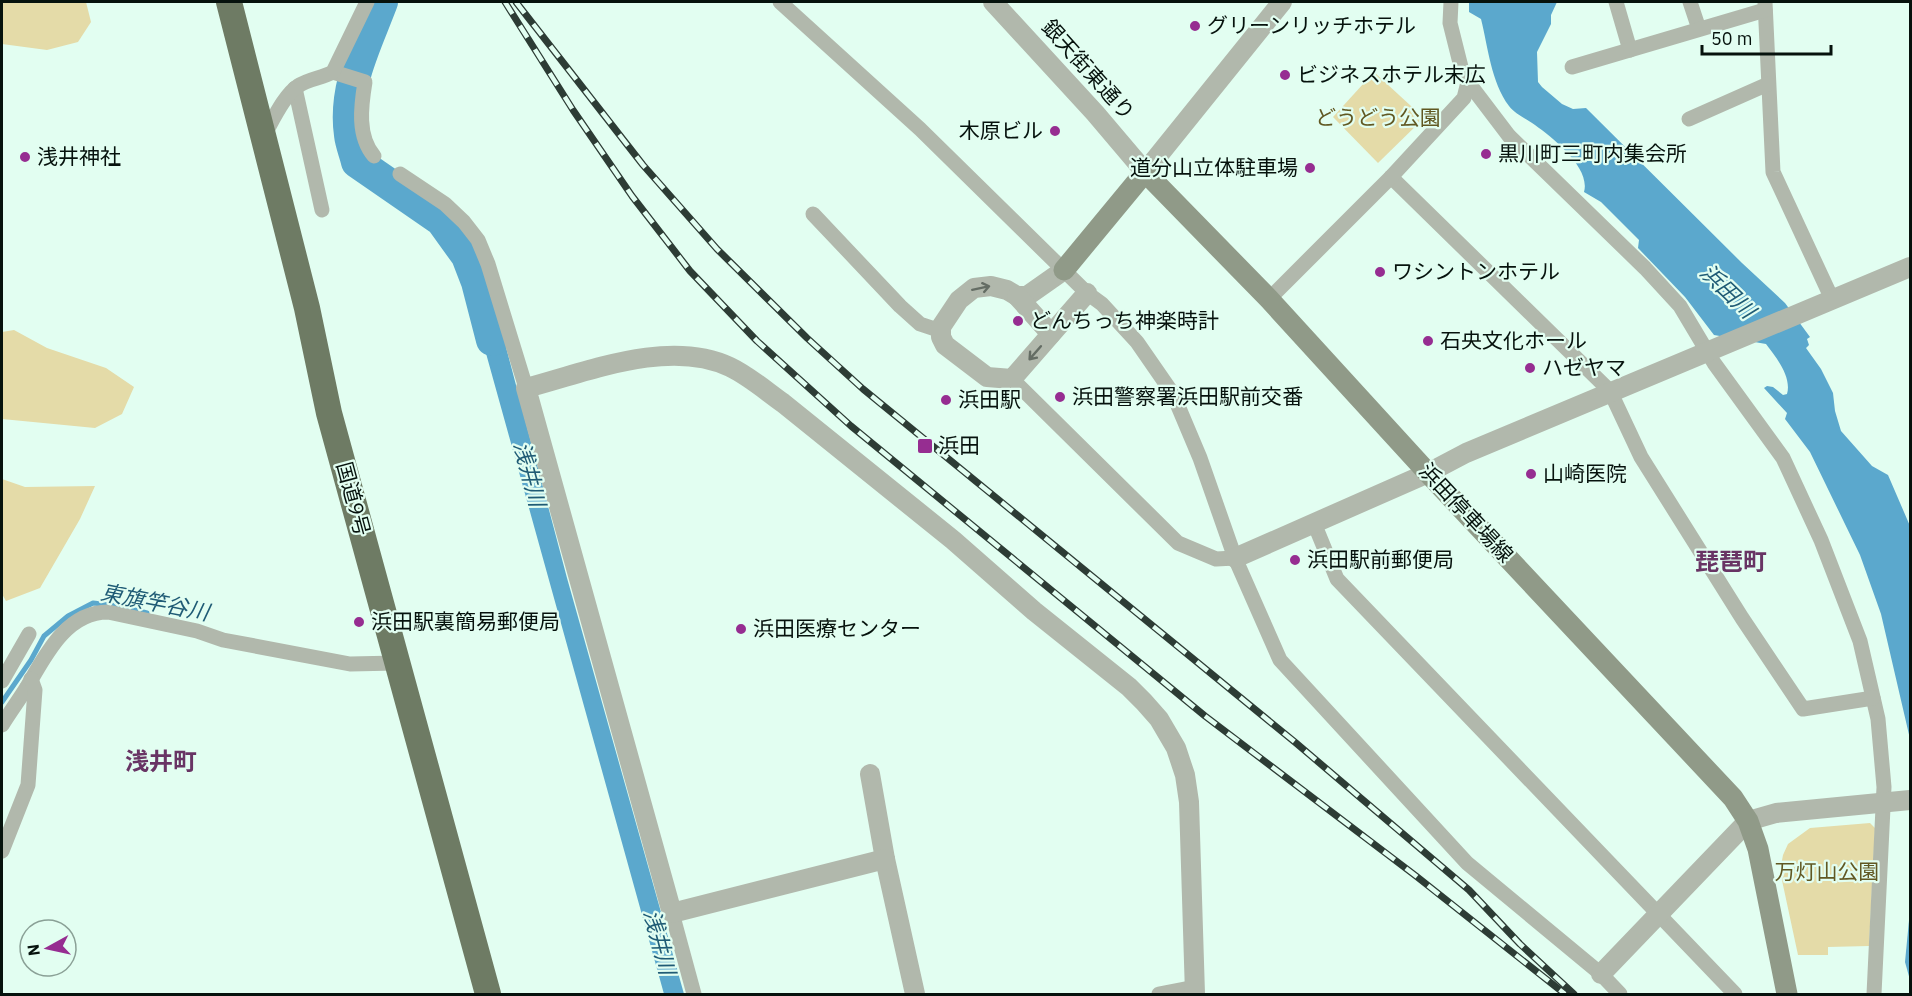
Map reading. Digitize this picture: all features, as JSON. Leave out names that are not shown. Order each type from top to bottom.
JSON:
[{"type":"highway","name":"国道9号","points":[[229,2],[307,308],[329,413],[488,994]]},
{"type":"main road","points":[[1064,270],[1145,172]]},
{"type":"main road","name":"浜田停車場線","points":[[1145,172],[1269,299],[1428,473],[1722,786],[1748,821],[1758,849],[1788,994]]},
{"type":"street","points":[[338,73],[367,2]]},
{"type":"street","points":[[780,2],[920,129],[1087,293],[1102,304],[1137,342],[1173,394],[1200,458],[1235,558],[1280,660],[1467,863],[1601,974],[1620,994]]},
{"type":"street","name":"銀天街東通り","points":[[993,2],[1095,113],[1145,172]]},
{"type":"street","points":[[1145,172],[1282,2]]},
{"type":"street","points":[[1451,2],[1450,23],[1461,71],[1468,82],[1509,136],[1669,293],[1712,350],[1783,459],[1839,583],[1860,641],[1878,719],[1884,787],[1895,801],[1874,994]]},
{"type":"street","points":[[1616,2],[1630,50]]},
{"type":"street","points":[[1690,2],[1699,29]]},
{"type":"street","points":[[1572,67],[1699,29],[1765,6],[1773,172],[1832,299]]},
{"type":"street","points":[[263,137],[290,92],[295,88],[338,73],[365,82],[362,118],[366,142],[374,156]]},
{"type":"street","points":[[1269,299],[1391,177],[1464,98],[1468,82]]},
{"type":"street","points":[[1689,119],[1768,84]]},
{"type":"street","points":[[295,88],[322,210]]},
{"type":"street","points":[[400,174],[445,204],[464,222],[478,240],[488,264],[526,388],[694,994]]},
{"type":"street","points":[[1391,177],[1610,391],[1641,457],[1730,599],[1803,709],[1872,698]]},
{"type":"street","points":[[813,214],[900,306],[920,324],[941,331]]},
{"type":"street","points":[[1051,334],[1017,296],[1007,290],[991,286],[974,288],[959,300],[940,327],[945,345],[987,377],[1012,379],[1178,543],[1216,559],[1235,558],[1428,473],[1466,453],[1610,391],[1911,267]]},
{"type":"street","points":[[1017,296],[1034,293],[1064,270]]},
{"type":"street","points":[[1012,379],[1087,293]]},
{"type":"street","points":[[526,388],[631,361],[667,355],[699,358],[729,366],[756,383],[846,454],[1129,687],[1159,719],[1176,748],[1185,775],[1189,802],[1195,991],[1159,994]]},
{"type":"street","points":[[1314,523],[1337,579],[1734,994]]},
{"type":"street","points":[[2,726],[54,641],[66,629],[98,612],[108,612],[197,631],[223,640],[350,664],[397,663]]},
{"type":"street","points":[[2,681],[29,634]]},
{"type":"street","points":[[2,850],[28,785],[35,690],[31,679]]},
{"type":"street","points":[[870,774],[885,859],[915,994]]},
{"type":"street","points":[[1601,974],[1748,821],[1776,813],[1895,801]]},
{"type":"street","points":[[672,913],[885,859]]},
{"type":"green space","points":[[2,2],[86,2],[91,22],[78,42],[47,50],[2,44]]},
{"type":"green space","name":"どうどう公園","points":[[1374,72],[1424,118],[1378,163],[1333,117]]},
{"type":"green space","points":[[14,330],[47,348],[106,368],[134,387],[122,414],[95,428],[2,419],[2,332]]},
{"type":"green space","points":[[2,479],[25,487],[95,486],[80,519],[40,588],[6,601],[2,594]]},
{"type":"green space","name":"万灯山公園","points":[[1870,823],[1875,828],[1869,946],[1828,947],[1828,955],[1798,955],[1780,871],[1788,844],[1810,828]]},
{"type":"water","name":"浜田川","points":[[1469,2],[1557,2],[1551,15],[1551,24],[1537,52],[1538,82],[1562,104],[1573,109],[1586,108],[1785,303],[1810,337],[1807,339],[1809,345],[1806,348],[1821,369],[1833,393],[1841,431],[1872,466],[1888,475],[1910,526],[1910,739],[1881,614],[1860,555],[1810,452],[1785,419],[1787,413],[1764,388],[1773,387],[1783,395],[1787,394],[1787,381],[1778,361],[1766,344],[1714,335],[1685,297],[1638,248],[1639,240],[1601,202],[1584,192],[1585,183],[1582,173],[1569,154],[1535,125],[1514,112],[1498,86],[1481,19],[1469,12]]},
{"type":"water","points":[[493,298],[567,578],[684,994],[664,994],[472,303]]},
{"type":"water","points":[[1910,910],[1910,980],[1905,962]]},
{"type":"waterway","name":"浅井川","points":[[382,2],[357,67],[350,100],[350,135],[357,162],[441,220],[467,256],[477,282],[492,340]]},
{"type":"waterway","name":"東旗竿谷川","points":[[2,702],[31,660],[44,636],[68,616],[93,603],[120,606],[147,613]]},
{"type":"railway","points":[[505,2],[573,110],[632,196],[690,271],[757,341],[851,426],[1205,716],[1416,876],[1565,994]]},
{"type":"railway","points":[[516,2],[643,165],[717,249],[807,338],[863,389],[1296,743],[1469,890],[1520,944],[1574,994]]},
{"type":"place","name":"グリーンリッチホテル","points":[[1195,26]]},
{"type":"place","name":"ビジネスホテル末広","points":[[1285,75]]},
{"type":"place","name":"木原ビル","points":[[1055,131]]},
{"type":"place","name":"黒川町三町内集会所","points":[[1486,154]]},
{"type":"place","name":"浅井神社","points":[[25,157]]},
{"type":"place","name":"道分山立体駐車場","points":[[1310,168]]},
{"type":"place","name":"ワシントンホテル","points":[[1380,272]]},
{"type":"place","name":"どんちっち神楽時計","points":[[1018,321]]},
{"type":"place","name":"石央文化ホール","points":[[1428,341]]},
{"type":"place","name":"ハゼヤマ","points":[[1530,368]]},
{"type":"place","name":"浜田警察署浜田駅前交番","points":[[1060,397]]},
{"type":"place","name":"浜田駅","points":[[946,400]]},
{"type":"place","name":"浜田","points":[[925,446]]},
{"type":"place","name":"山崎医院","points":[[1531,474]]},
{"type":"place","name":"浜田駅前郵便局","points":[[1295,560]]},
{"type":"place","name":"浜田駅裏簡易郵便局","points":[[359,622]]},
{"type":"place","name":"浜田医療センター","points":[[741,629]]},
{"type":"district","name":"琵琶町","points":[[1731,562]]},
{"type":"district","name":"浅井町","points":[[161,762]]}]
